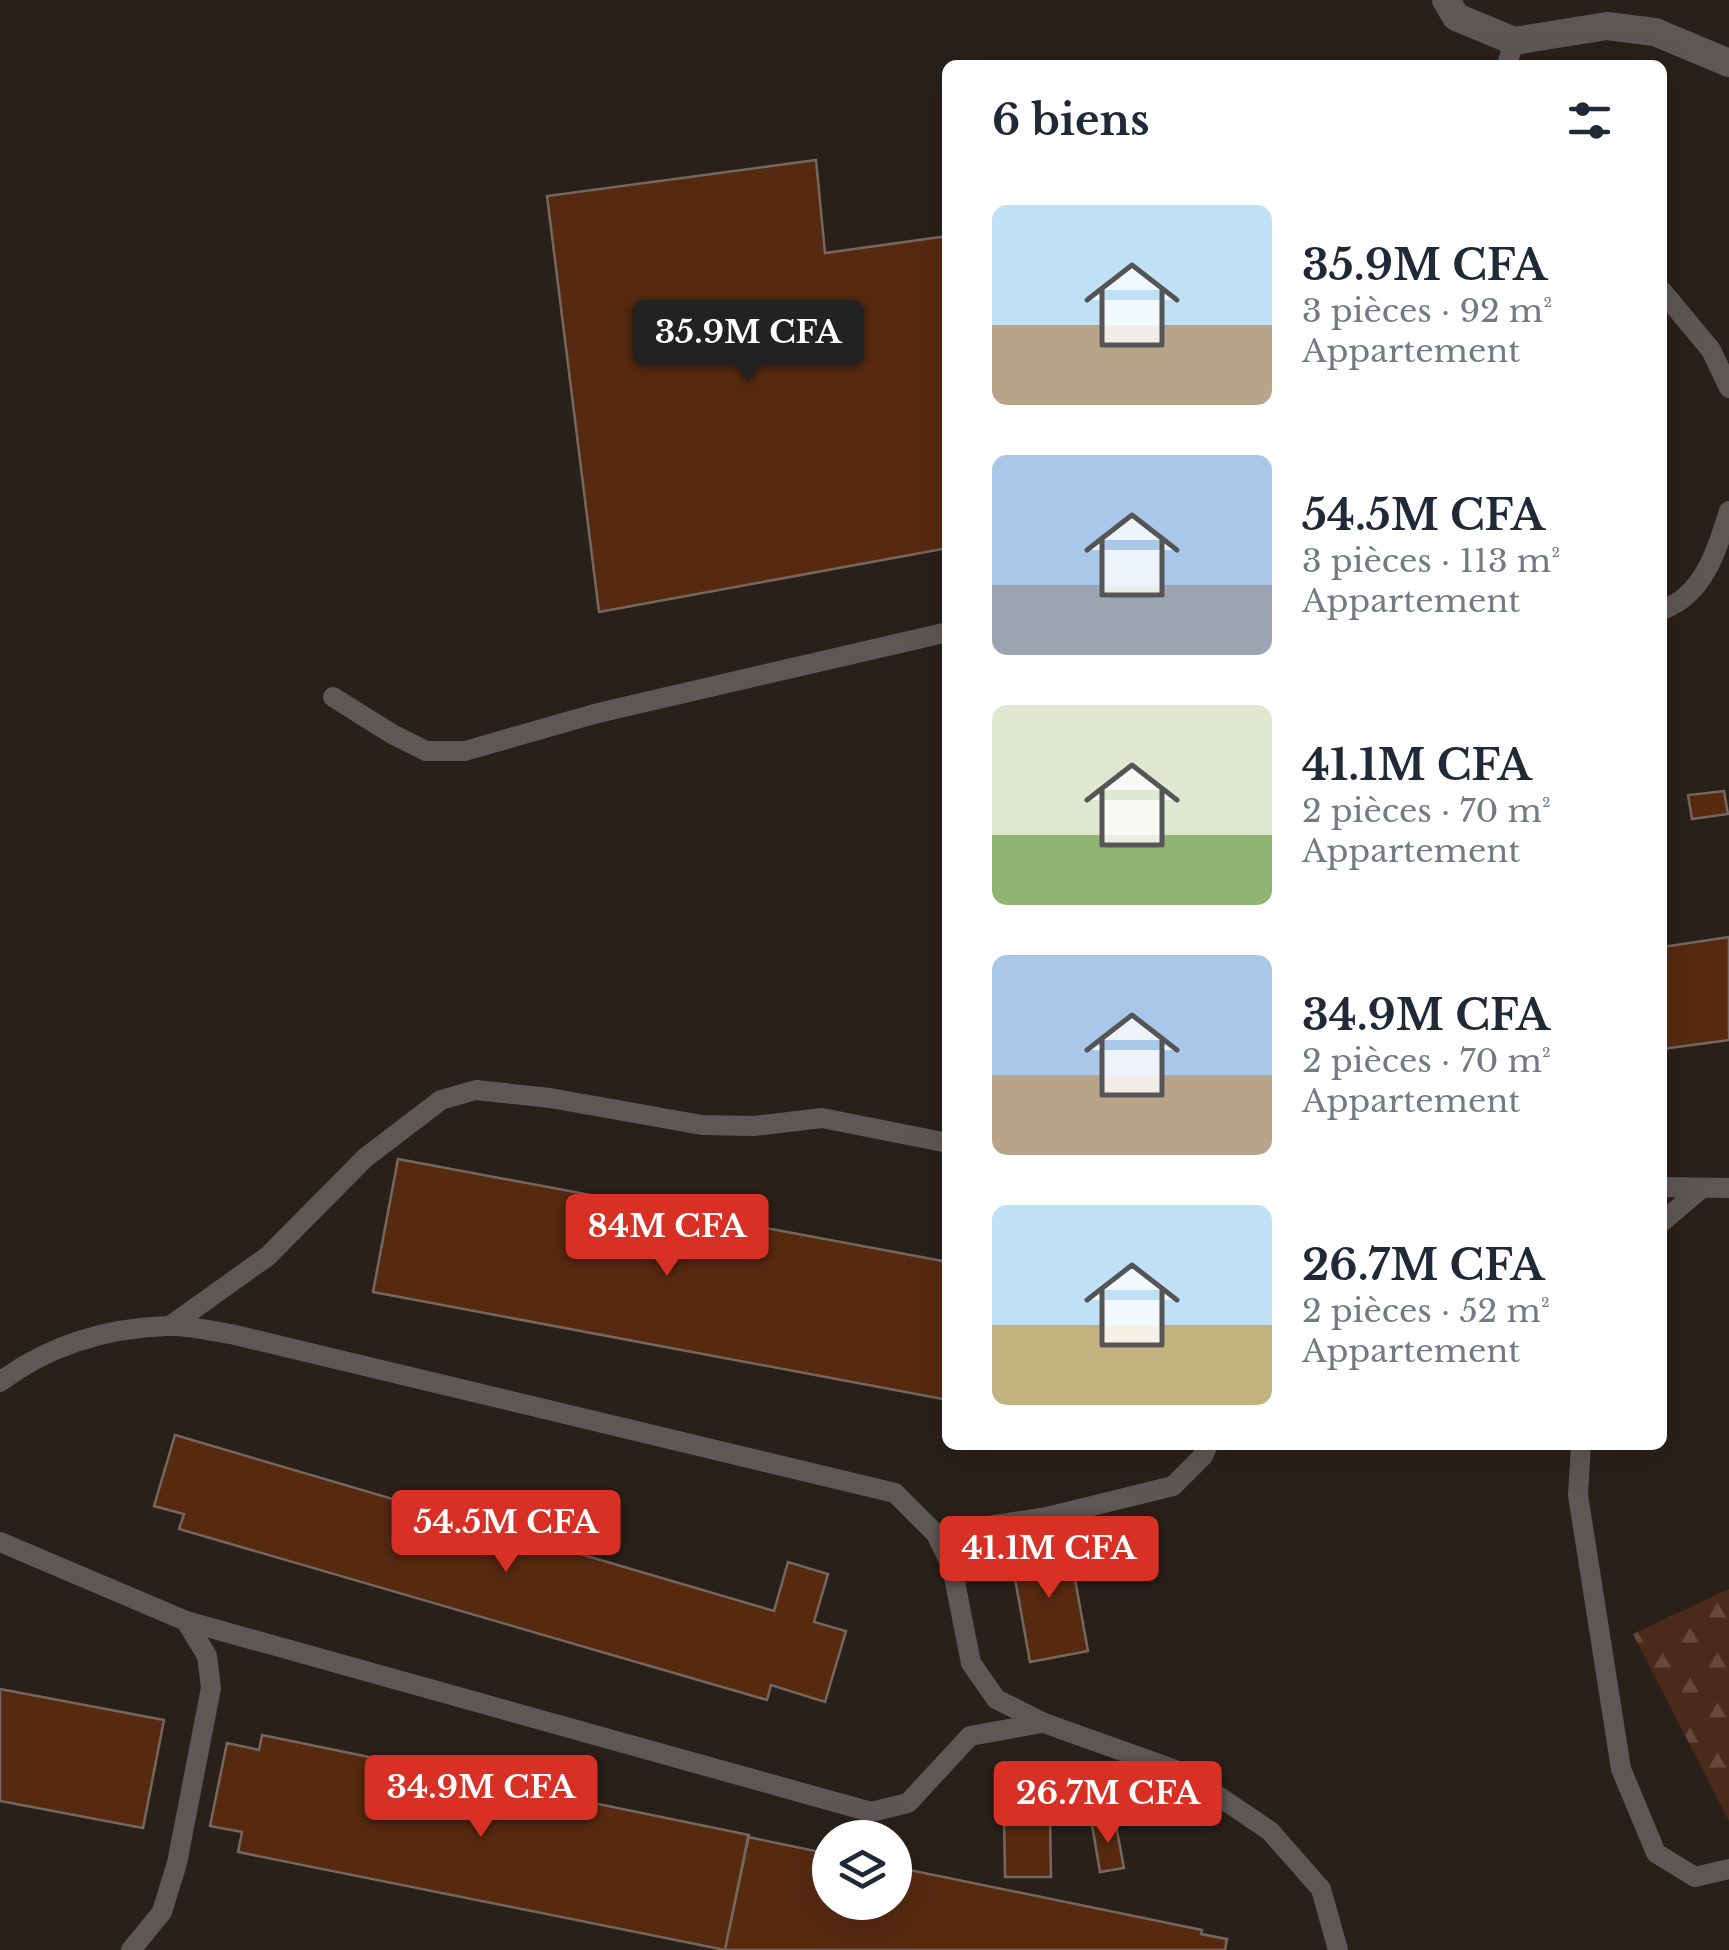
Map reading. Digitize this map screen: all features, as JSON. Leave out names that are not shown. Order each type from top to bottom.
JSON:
[{"type":"street","points":[[1446,0],[1456,17],[1510,53],[1607,26],[1655,32],[1729,63]]},
{"type":"lane","points":[[1667,297],[1712,350],[1729,388]]},
{"type":"lane","points":[[1667,608],[1680,604],[1714,562],[1729,511]]},
{"type":"lane","points":[[333,697],[426,752],[465,751],[598,714],[942,633]]},
{"type":"lane","points":[[170,1326],[268,1256],[365,1158],[441,1100],[476,1090],[550,1098],[702,1126],[754,1126],[822,1118],[942,1142]]},
{"type":"lane","points":[[1667,1187],[1729,1188]]},
{"type":"lane","points":[[1667,1218],[1702,1188]]},
{"type":"lane","points":[[0,1382],[30,1360],[86,1336],[170,1326],[231,1334],[895,1493],[936,1534],[952,1568],[971,1663],[996,1699],[1044,1722],[1184,1773],[1270,1832],[1321,1889],[1338,1950]]},
{"type":"lane","points":[[936,1534],[1048,1517],[1173,1486],[1206,1450]]},
{"type":"lane","points":[[1581,1450],[1578,1495],[1620,1769],[1656,1853],[1696,1877],[1729,1869]]},
{"type":"lane","points":[[0,1542],[186,1622],[871,1812],[908,1803],[970,1736],[1044,1722]]},
{"type":"lane","points":[[131,1950],[162,1912],[177,1863],[210,1688],[207,1656],[186,1622]]},
{"type":"green space","points":[[1729,1589],[1729,1821],[1633,1634]]},
{"type":"building","points":[[816,160],[825,253],[942,237],[942,549],[599,612],[547,196]]},
{"type":"building","points":[[1724,791],[1728,814],[1692,819],[1688,795]]},
{"type":"building","points":[[1729,937],[1729,1040],[1667,1048],[1667,946]]},
{"type":"building","points":[[398,1159],[942,1261],[942,1399],[373,1292]]},
{"type":"building","points":[[175,1435],[774,1611],[788,1562],[828,1574],[814,1622],[846,1631],[825,1702],[771,1685],[767,1700],[179,1529],[184,1514],[154,1506]]},
{"type":"building","points":[[1068,1541],[1088,1651],[1030,1662],[1010,1551]]},
{"type":"building","points":[[0,1689],[164,1720],[143,1828],[0,1801]]},
{"type":"building","points":[[262,1735],[749,1835],[725,1950],[238,1852],[242,1832],[210,1826],[227,1743],[259,1750]]},
{"type":"building","points":[[1004,1815],[1050,1815],[1051,1877],[1005,1877]]},
{"type":"building","points":[[1115,1820],[1124,1868],[1100,1872],[1092,1825]]},
{"type":"building","points":[[748,1837],[812,1850],[812,1920],[912,1920],[912,1870],[1202,1930],[1201,1934],[1227,1939],[1225,1950],[725,1950]]}]
